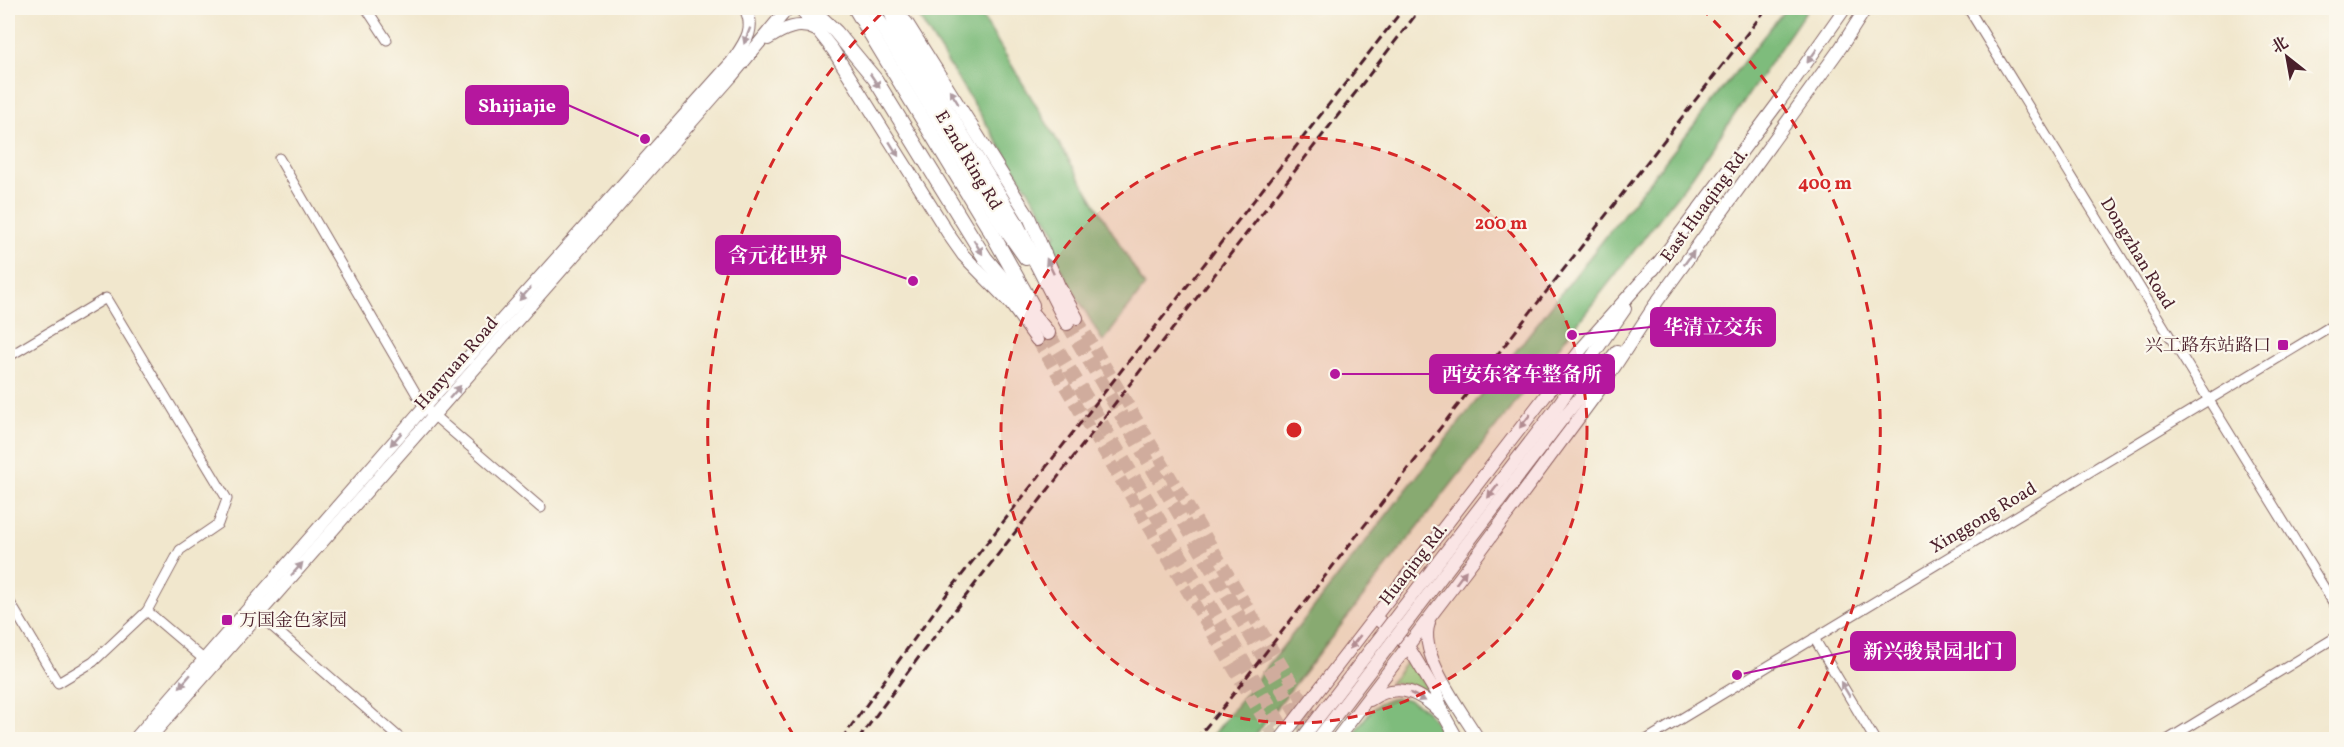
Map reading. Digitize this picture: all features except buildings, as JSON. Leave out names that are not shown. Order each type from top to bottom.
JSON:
[{"type":"highway","points":[[808,8],[823,19],[856,54],[875,79],[985,258],[1042,336]]},
{"type":"highway","name":"E 2nd Ring Rd","points":[[855,8],[999,231],[1052,296]]},
{"type":"highway","name":"E 2nd Ring Rd","points":[[872,8],[999,231],[1042,336]]},
{"type":"highway","points":[[892,8],[897,28],[1015,221],[1052,296],[1072,320]]},
{"type":"main road","name":"Hanyuan Road","points":[[148,740],[208,663],[424,407],[732,62],[750,32],[750,19],[745,8]]},
{"type":"main road","name":"Hanyuan Road","points":[[134,740],[258,614],[756,49],[788,8]]},
{"type":"main road","points":[[800,8],[833,50],[963,255],[1042,336]]},
{"type":"main road","points":[[892,8],[907,23],[1029,217],[1072,320]]},
{"type":"main road","name":"East Huaqing Rd.","points":[[1558,414],[1657,264],[1778,103],[1845,8]]},
{"type":"main road","name":"East Huaqing Rd.","points":[[1558,414],[1654,305],[1866,8]]},
{"type":"main road","points":[[756,49],[771,37],[792,27],[806,26],[856,54]]},
{"type":"main road","points":[[1280,740],[1583,347],[1657,264]]},
{"type":"main road","points":[[1310,701],[1311,718],[1331,735],[1339,735],[1438,607],[1600,389],[1654,305]]},
{"type":"main road","name":"Huaqing Rd.","points":[[1301,740],[1558,414]]},
{"type":"main road","name":"Huaqing Rd.","points":[[1317,740],[1558,414]]},
{"type":"main road","points":[[1386,602],[1419,632],[1441,677],[1479,740]]},
{"type":"main road","points":[[1429,649],[1426,636],[1427,626],[1438,607]]},
{"type":"main road","points":[[1375,617],[1408,646],[1436,693],[1444,717],[1458,740]]},
{"type":"main road","points":[[1418,662],[1415,653],[1418,648],[1429,649]]},
{"type":"main road","points":[[1354,716],[1372,698],[1395,689],[1421,697],[1444,717]]},
{"type":"street","points":[[366,8],[387,40]]},
{"type":"street","name":"Dongzhan Road","points":[[1968,8],[2337,607]]},
{"type":"street","points":[[279,158],[424,407],[541,508]]},
{"type":"street","points":[[8,357],[106,298],[226,499],[218,524],[180,550],[147,611],[93,662],[58,683],[8,599]]},
{"type":"street","name":"Xinggong Road","points":[[1647,740],[2337,323]]},
{"type":"street","points":[[147,611],[208,663]]},
{"type":"street","points":[[258,614],[402,740]]},
{"type":"street","points":[[2166,740],[2337,637]]},
{"type":"street","points":[[1814,638],[1875,740]]},
{"type":"green space","points":[[913,8],[960,8],[982,16],[1145,286],[1103,342],[1048,247],[1056,234]]},
{"type":"green space","points":[[1786,8],[1808,8],[1691,178],[1252,739],[1210,739]]},
{"type":"green space","points":[[1409,659],[1431,693],[1409,685],[1390,683]]},
{"type":"green space","points":[[1402,698],[1423,708],[1434,719],[1447,739],[1362,739],[1356,730],[1370,712],[1386,700]]},
{"type":"tunnel","points":[[1077,318],[1326,740]]},
{"type":"tunnel","points":[[1067,323],[1312,740]]},
{"type":"tunnel","points":[[1048,333],[1290,740]]},
{"type":"tunnel","points":[[1037,340],[1276,740]]},
{"type":"railway","points":[[841,740],[947,594],[1404,8]]},
{"type":"railway","points":[[858,740],[924,650],[1421,8]]},
{"type":"railway","points":[[1195,740],[1224,706],[1767,8]]},
{"type":"place","name":"Shijiajie","points":[[645,139]]},
{"type":"place","name":"含元花世界","points":[[913,281]]},
{"type":"place","name":"华清立交东","points":[[1572,335]]},
{"type":"place","name":"兴工路东站路口","points":[[2283,345]]},
{"type":"place","name":"西安东客车整备所","points":[[1335,374]]},
{"type":"place","name":"万国金色家园","points":[[227,620]]},
{"type":"place","name":"新兴骏景园北门","points":[[1737,675]]}]
